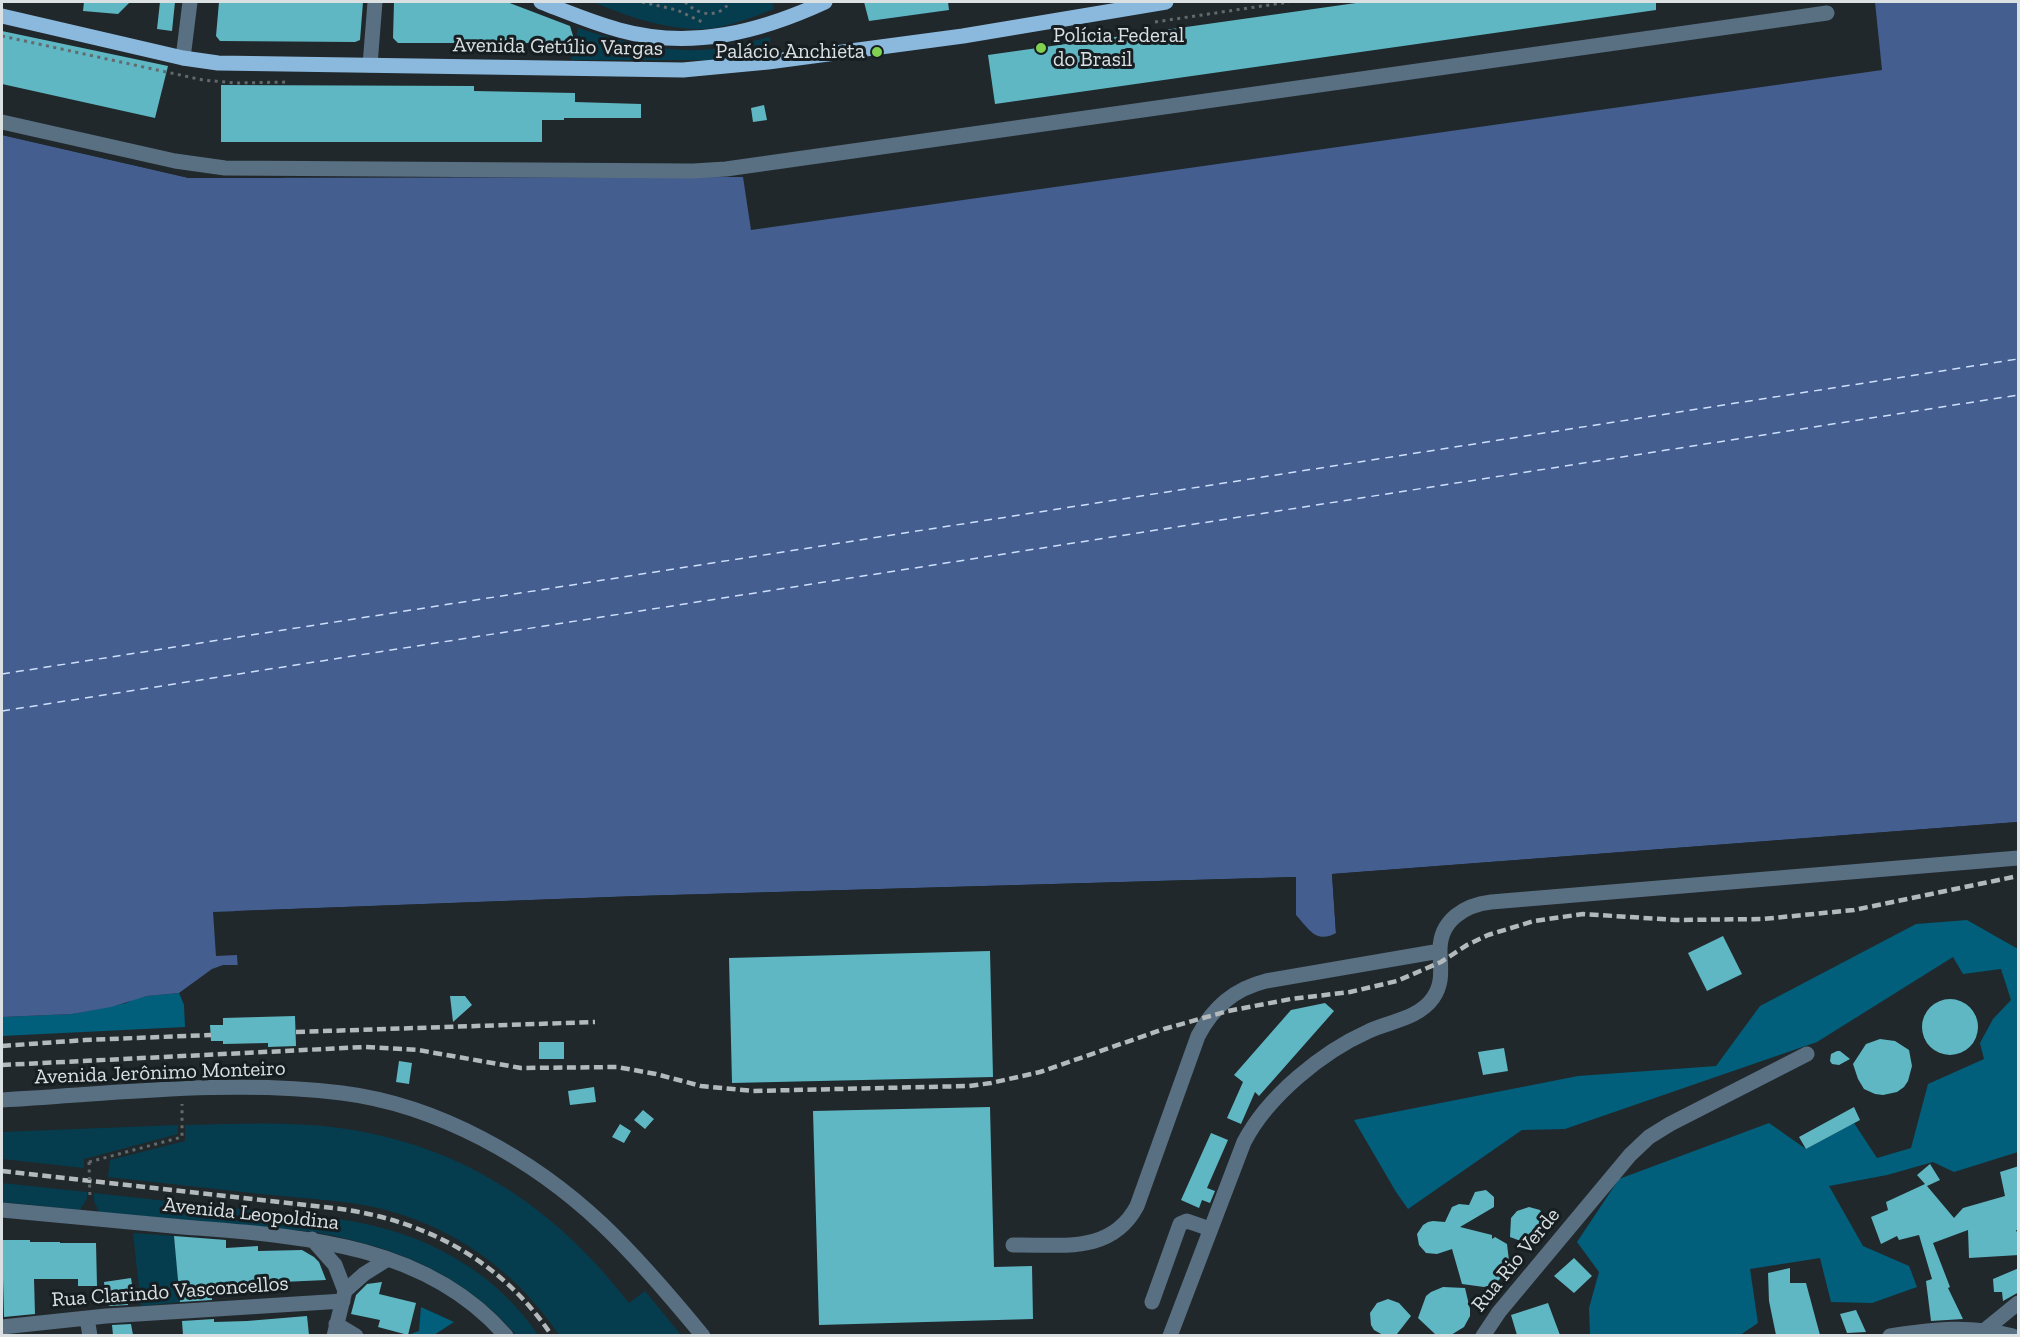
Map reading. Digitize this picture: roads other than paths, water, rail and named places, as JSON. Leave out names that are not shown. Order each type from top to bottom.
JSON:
[{"type":"main road","points":[[541,2],[590,21],[643,36],[685,39],[722,28],[790,18],[825,2]]},
{"type":"main road","points":[[1116,10],[1149,2]]},
{"type":"main road","points":[[1116,10],[1166,2]]},
{"type":"main road","name":"Avenida Getúlio Vargas","points":[[2,16],[183,58],[218,63],[657,70],[718,67],[963,36],[1116,10]]},
{"type":"street","points":[[183,58],[190,2]]},
{"type":"street","points":[[370,65],[375,2]]},
{"type":"street","points":[[2,122],[175,161],[225,168],[681,171],[726,169],[1827,13]]},
{"type":"street","points":[[1170,1335],[1244,1142],[1253,1126],[1274,1100],[1319,1059],[1353,1039],[1390,1022],[1411,1016],[1426,1006],[1437,991],[1440,982],[1441,941],[1449,923],[1462,910],[1479,903],[2019,858]]},
{"type":"street","points":[[1013,1245],[1094,1243],[1116,1233],[1125,1225],[1137,1206],[1198,1036],[1210,1015],[1228,998],[1252,985],[1266,981],[1440,951]]},
{"type":"street","name":"Rua Rio Verde","points":[[1483,1335],[1499,1312],[1630,1155],[1649,1137],[1807,1054]]},
{"type":"street","name":"Avenida Jerônimo Monteiro","points":[[2,1100],[258,1088],[344,1093],[405,1107],[462,1130],[524,1164],[578,1203],[624,1246],[703,1335]]},
{"type":"street","name":"Avenida Leopoldina","points":[[2,1210],[274,1234],[347,1246],[388,1259],[453,1289],[482,1311],[506,1335]]},
{"type":"street","points":[[1152,1302],[1180,1224],[1187,1221],[1210,1229]]},
{"type":"street","points":[[312,1239],[335,1265],[344,1296]]},
{"type":"street","points":[[356,1335],[335,1330],[344,1296],[363,1274],[388,1259]]},
{"type":"street","name":"Rua Clarindo Vasconcellos","points":[[2,1328],[87,1318],[344,1296]]},
{"type":"street","points":[[1983,1334],[2019,1303]]},
{"type":"street","points":[[87,1318],[90,1335]]},
{"type":"street","points":[[1890,1335],[1938,1328],[2013,1335]]},
{"type":"railway","points":[[2,1065],[365,1047],[418,1050],[521,1068],[617,1067],[701,1086],[753,1091],[969,1086],[1040,1072],[1164,1029],[1228,1011],[1291,999],[1350,992],[1397,981],[1441,962],[1488,935],[1534,921],[1583,914],[1676,920],[1763,919],[1854,910],[2018,876]]},
{"type":"railway","points":[[296,1032],[595,1022]]},
{"type":"railway","points":[[2,1046],[211,1035]]},
{"type":"railway","points":[[2,1171],[341,1209],[373,1215],[433,1235],[486,1266],[532,1310],[552,1336]]},
{"type":"place","name":"Polícia Federal do Brasil","points":[[1041,48]]},
{"type":"place","name":"Palácio Anchieta","points":[[877,52]]}]
